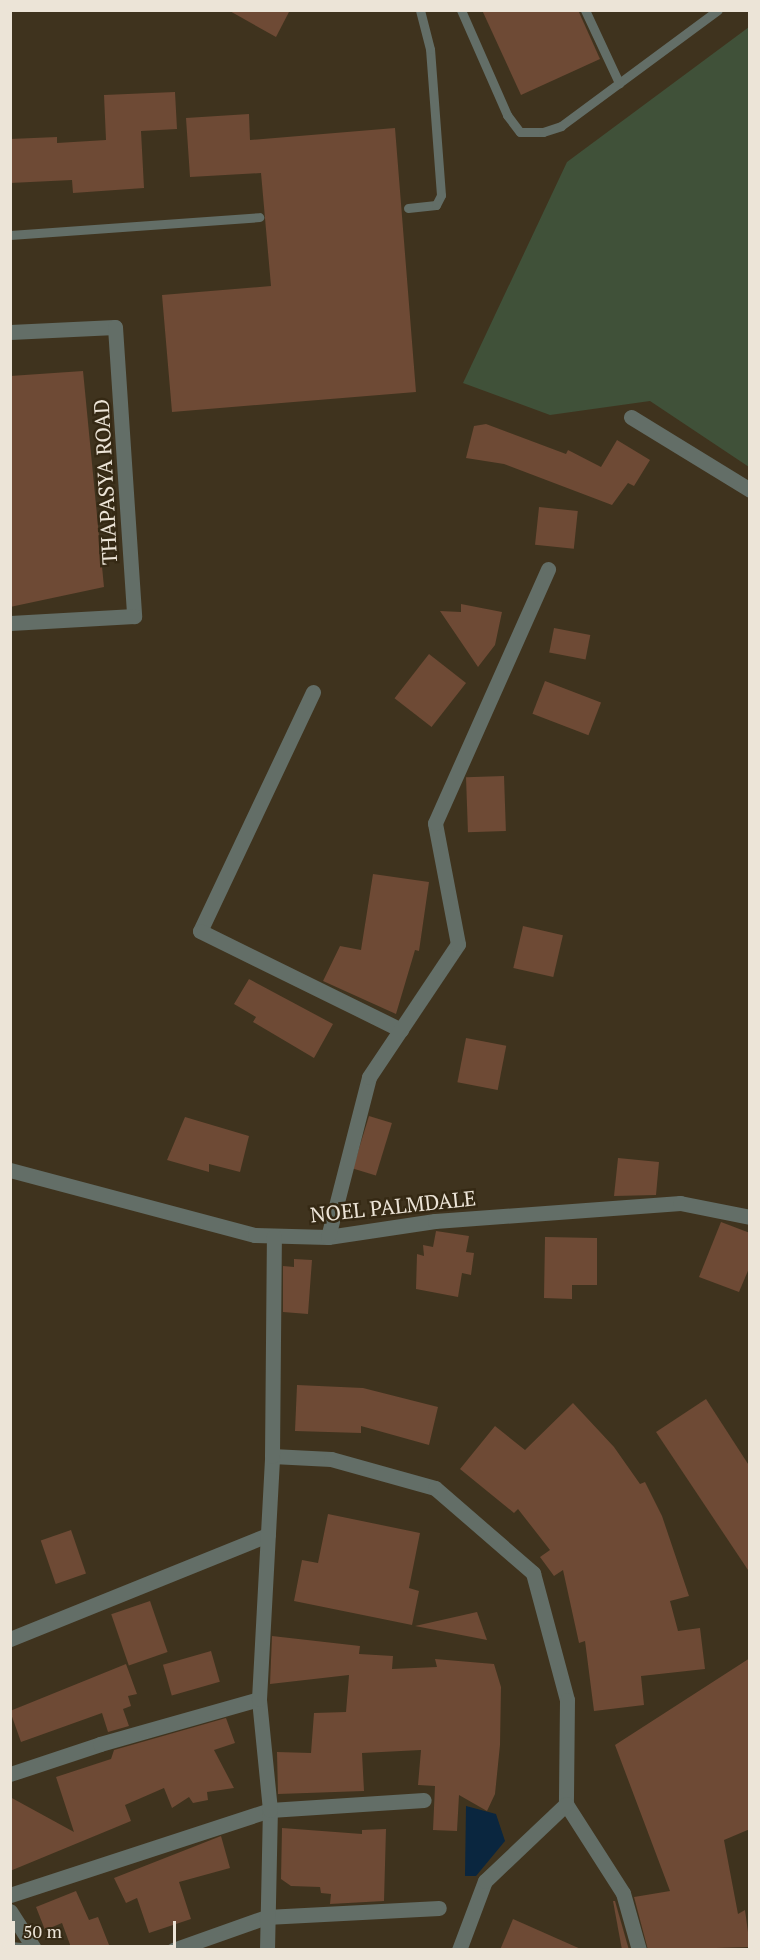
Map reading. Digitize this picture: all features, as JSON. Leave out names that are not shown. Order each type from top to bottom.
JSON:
[{"type":"street","name":"THAPASYA ROAD","points":[[10,332],[115,327],[134,616],[10,623]]},
{"type":"street","points":[[631,417],[750,490]]},
{"type":"street","points":[[328,1237],[369,1077],[458,944],[435,823],[548,569]]},
{"type":"street","points":[[314,692],[200,931],[400,1030]]},
{"type":"street","name":"NOEL PALMDALE","points":[[10,1170],[154,1210],[274,1236],[328,1237],[435,1221],[681,1203],[750,1217]]},
{"type":"street","points":[[267,1950],[270,1810],[259,1699],[272,1456],[274,1236]]},
{"type":"street","points":[[272,1456],[331,1459],[435,1488],[533,1573],[567,1700],[566,1804],[623,1893],[639,1950]]},
{"type":"street","points":[[10,1639],[268,1535]]},
{"type":"street","points":[[10,1774],[100,1743],[259,1699]]},
{"type":"street","points":[[10,1895],[270,1810],[424,1800]]},
{"type":"street","points":[[459,1950],[485,1881],[566,1804]]},
{"type":"street","points":[[173,1950],[266,1917],[439,1908]]},
{"type":"street","points":[[10,1911],[35,1950]]},
{"type":"street","points":[[10,1949],[21,1950]]},
{"type":"lane","points":[[408,208],[436,205],[441,195],[430,49],[420,10]]},
{"type":"lane","points":[[460,10],[507,115],[520,132],[561,126],[718,10]]},
{"type":"lane","points":[[585,10],[619,83]]},
{"type":"lane","points":[[10,235],[259,217]]},
{"type":"green space","points":[[749,27],[749,467],[650,401],[550,415],[463,383],[567,162]]},
{"type":"water","points":[[466,1806],[496,1814],[505,1841],[476,1876],[465,1876]]},
{"type":"building","points":[[228,10],[290,10],[276,37]]},
{"type":"building","points":[[482,10],[578,10],[600,59],[521,95]]},
{"type":"building","points":[[175,92],[177,129],[141,131],[144,188],[73,193],[72,180],[10,183],[10,139],[57,137],[57,143],[106,140],[104,95]]},
{"type":"building","points":[[249,114],[250,140],[395,128],[416,392],[172,412],[162,295],[271,286],[261,173],[190,177],[186,118]]},
{"type":"building","points":[[83,371],[104,587],[10,607],[10,376]]},
{"type":"building","points":[[486,424],[566,454],[568,450],[601,467],[617,440],[650,460],[634,486],[628,483],[612,505],[504,464],[466,458],[474,426]]},
{"type":"building","points":[[539,507],[578,511],[574,549],[535,545]]},
{"type":"building","points":[[461,604],[502,612],[495,645],[478,667],[440,611],[461,612]]},
{"type":"building","points":[[554,628],[590,635],[586,660],[549,653]]},
{"type":"building","points":[[429,654],[466,683],[432,727],[395,698]]},
{"type":"building","points":[[545,681],[601,703],[588,735],[532,714]]},
{"type":"building","points":[[504,776],[506,831],[468,832],[466,777]]},
{"type":"building","points":[[373,874],[429,882],[419,951],[415,950],[396,1014],[323,981],[340,946],[361,950]]},
{"type":"building","points":[[523,926],[563,935],[553,977],[513,968]]},
{"type":"building","points":[[249,979],[333,1024],[314,1058],[253,1022],[256,1017],[234,1004]]},
{"type":"building","points":[[466,1038],[506,1046],[498,1090],[457,1082]]},
{"type":"building","points":[[369,1116],[392,1123],[376,1176],[353,1169]]},
{"type":"building","points":[[185,1117],[249,1136],[240,1172],[209,1164],[209,1172],[167,1160]]},
{"type":"building","points":[[618,1158],[659,1162],[656,1195],[614,1196]]},
{"type":"building","points":[[721,1222],[750,1233],[750,1266],[739,1292],[699,1277]]},
{"type":"building","points":[[436,1231],[469,1236],[466,1252],[474,1253],[471,1275],[462,1273],[458,1297],[416,1289],[417,1254],[424,1256],[423,1245],[433,1247]]},
{"type":"building","points":[[545,1237],[597,1238],[597,1285],[572,1285],[572,1299],[544,1298]]},
{"type":"building","points":[[294,1259],[312,1260],[308,1314],[283,1312],[283,1266],[294,1267]]},
{"type":"building","points":[[297,1385],[363,1388],[438,1407],[429,1445],[361,1426],[361,1433],[295,1431]]},
{"type":"building","points":[[706,1399],[750,1467],[750,1573],[656,1432]]},
{"type":"building","points":[[573,1403],[614,1447],[640,1484],[645,1482],[662,1516],[689,1596],[670,1601],[678,1631],[700,1628],[705,1669],[641,1676],[644,1705],[594,1711],[585,1641],[579,1643],[563,1570],[554,1576],[540,1557],[550,1550],[518,1509],[514,1513],[460,1469],[495,1426],[525,1450]]},
{"type":"building","points":[[328,1514],[420,1533],[409,1588],[419,1591],[412,1625],[294,1601],[302,1560],[318,1563]]},
{"type":"building","points":[[71,1530],[86,1573],[56,1584],[41,1540]]},
{"type":"building","points":[[150,1601],[168,1652],[129,1665],[111,1614]]},
{"type":"building","points":[[477,1612],[487,1640],[415,1626]]},
{"type":"building","points":[[272,1636],[360,1646],[359,1654],[393,1656],[392,1669],[437,1667],[435,1659],[494,1664],[501,1687],[500,1745],[495,1794],[487,1811],[459,1795],[457,1831],[433,1830],[435,1786],[418,1785],[421,1750],[362,1753],[364,1791],[278,1794],[277,1752],[311,1753],[314,1713],[346,1712],[349,1675],[270,1684]]},
{"type":"building","points":[[211,1651],[220,1682],[172,1696],[163,1665]]},
{"type":"building","points":[[750,1658],[750,1829],[724,1840],[738,1914],[745,1910],[750,1947],[648,1950],[634,1897],[670,1891],[615,1745]]},
{"type":"building","points":[[126,1664],[137,1694],[128,1696],[131,1706],[123,1709],[129,1726],[108,1732],[102,1713],[21,1742],[10,1711]]},
{"type":"building","points":[[226,1718],[235,1743],[214,1750],[234,1788],[207,1792],[208,1800],[193,1803],[189,1797],[172,1808],[164,1788],[125,1805],[131,1821],[10,1871],[10,1797],[74,1832],[56,1777],[111,1759],[114,1750]]},
{"type":"building","points":[[282,1828],[362,1834],[362,1830],[386,1829],[384,1901],[330,1904],[331,1894],[321,1893],[320,1887],[291,1886],[281,1879]]},
{"type":"building","points":[[221,1836],[230,1868],[179,1882],[191,1919],[149,1933],[137,1898],[126,1903],[114,1878]]},
{"type":"building","points":[[76,1891],[89,1920],[98,1917],[111,1950],[72,1950],[62,1923],[45,1930],[36,1907]]},
{"type":"building","points":[[613,1901],[615,1901],[629,1950],[622,1950]]},
{"type":"building","points":[[513,1919],[583,1950],[500,1950]]}]
